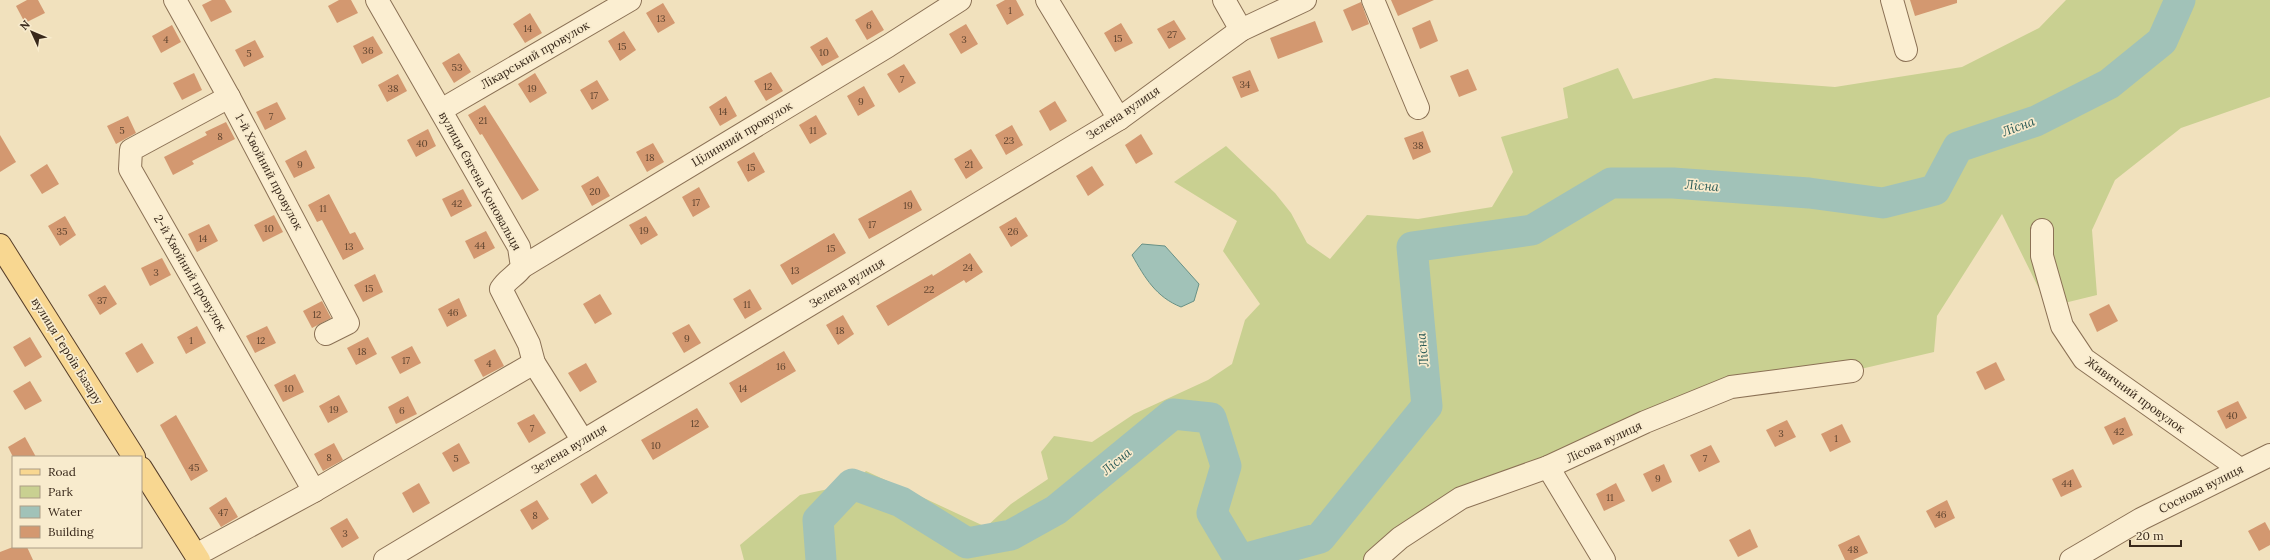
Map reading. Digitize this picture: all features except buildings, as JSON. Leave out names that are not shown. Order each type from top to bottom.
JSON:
[{"type":"main road","name":"вулиця Героїв Базару","points":[[0,245],[133,456]]},
{"type":"main road","points":[[142,470],[198,558]]},
{"type":"street","name":"1-й Хвойний провулок","points":[[175,0],[229,97],[348,323],[326,334]]},
{"type":"street","name":"вулиця Євгена Коновальця","points":[[377,0],[519,247],[522,267],[518,273],[505,282],[501,288],[508,305],[526,338],[534,363]]},
{"type":"street","name":"Лікарський провулок","points":[[441,110],[630,0]]},
{"type":"street","name":"Цілинний провулок","points":[[522,267],[888,46],[960,0]]},
{"type":"street","points":[[1047,0],[1119,119]]},
{"type":"street","points":[[1224,0],[1241,30]]},
{"type":"street","name":"Зелена вулиця","points":[[385,560],[1119,119],[1241,30],[1305,0]]},
{"type":"street","points":[[1373,0],[1418,108]]},
{"type":"street","points":[[1892,0],[1906,50]]},
{"type":"street","name":"2-й Хвойний провулок","points":[[229,97],[131,150],[130,169],[314,491]]},
{"type":"street","name":"Живичний провулок","points":[[2042,230],[2042,256],[2062,326],[2084,359],[2240,469]]},
{"type":"street","points":[[198,558],[534,363],[583,441]]},
{"type":"street","name":"Лісова вулиця","points":[[1374,560],[1400,538],[1461,498],[1548,467],[1645,422],[1731,387],[1852,371]]},
{"type":"street","name":"Соснова вулиця","points":[[2071,560],[2141,519],[2270,455]]},
{"type":"street","points":[[1548,467],[1604,560]]},
{"type":"green space","points":[[2066,0],[2270,0],[2270,97],[2181,128],[2115,180],[2092,230],[2097,295],[2048,307],[2002,214],[1937,316],[1934,352],[1852,371],[1731,387],[1461,498],[1375,560],[744,560],[740,545],[800,495],[852,484],[866,471],[986,527],[1011,504],[1048,479],[1041,452],[1054,436],[1092,442],[1134,414],[1208,380],[1232,364],[1245,320],[1260,304],[1223,251],[1237,221],[1174,182],[1226,146],[1275,193],[1291,213],[1307,243],[1330,259],[1367,215],[1418,219],[1492,207],[1513,172],[1501,137],[1568,118],[1563,88],[1618,68],[1633,99],[1715,78],[1835,87],[1962,67],[2039,28]]},
{"type":"water","points":[[1142,244],[1165,246],[1199,284],[1194,301],[1181,307],[1165,298],[1152,286],[1132,255]]},
{"type":"waterway","name":"Лісна","points":[[821,560],[818,520],[852,484],[901,502],[967,543],[1011,535],[1056,510],[1173,414],[1211,418],[1226,466],[1212,513],[1240,560],[1320,538],[1427,406],[1412,247],[1532,230],[1611,183],[1673,183],[1809,193],[1883,203],[1935,190],[1958,147],[2036,121],[2109,84],[2162,41],[2180,0]]}]
